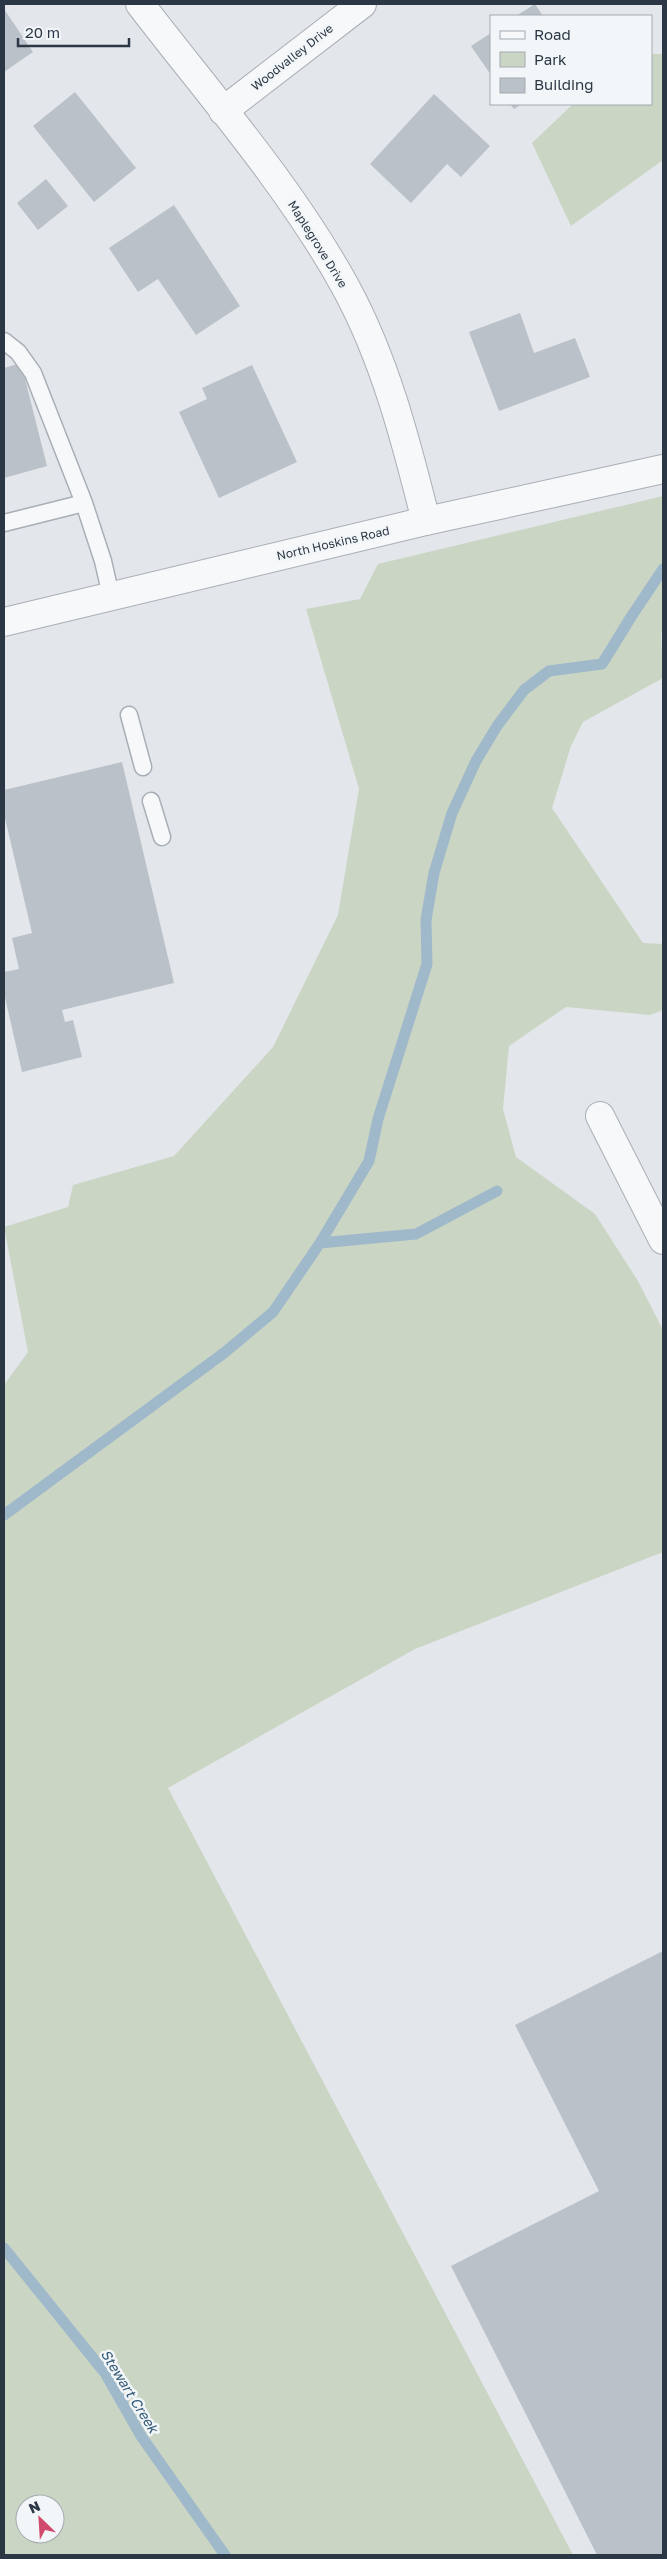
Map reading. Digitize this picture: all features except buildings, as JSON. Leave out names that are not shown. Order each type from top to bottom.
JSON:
[{"type":"street","name":"Maplegrove Drive","points":[[140,4],[300,212],[345,286],[375,351],[404,433],[426,522]]},
{"type":"street","name":"Woodvalley Drive","points":[[222,111],[362,4]]},
{"type":"street","name":"North Hoskins Road","points":[[4,622],[426,522],[663,469]]},
{"type":"street","points":[[600,1116],[663,1240]]},
{"type":"lane","points":[[4,341],[18,352],[33,373],[84,503],[103,561],[111,596]]},
{"type":"lane","points":[[4,523],[84,503]]},
{"type":"lane","points":[[129,715],[143,767]]},
{"type":"lane","points":[[151,801],[162,837]]},
{"type":"green space","points":[[652,54],[663,54],[663,160],[571,226],[532,143],[572,105],[652,105]]},
{"type":"green space","points":[[663,496],[663,632],[661,633],[663,678],[583,722],[571,746],[552,808],[643,943],[663,944],[663,1010],[650,1015],[566,1007],[509,1046],[503,1109],[516,1157],[595,1214],[638,1281],[663,1330],[663,1552],[415,1649],[168,1788],[573,2555],[4,2555],[4,1385],[28,1352],[4,1227],[68,1207],[73,1185],[174,1156],[273,1047],[338,915],[359,789],[306,609],[360,599],[378,564]]},
{"type":"waterway","points":[[4,1515],[224,1353],[273,1312],[320,1243],[369,1161],[378,1119],[427,964],[426,920],[434,873],[452,813],[476,761],[497,726],[524,690],[549,671],[602,664],[663,569]]},
{"type":"waterway","points":[[320,1243],[416,1234],[497,1191]]},
{"type":"waterway","name":"Stewart Creek","points":[[4,2248],[105,2373],[141,2436],[225,2555]]}]
